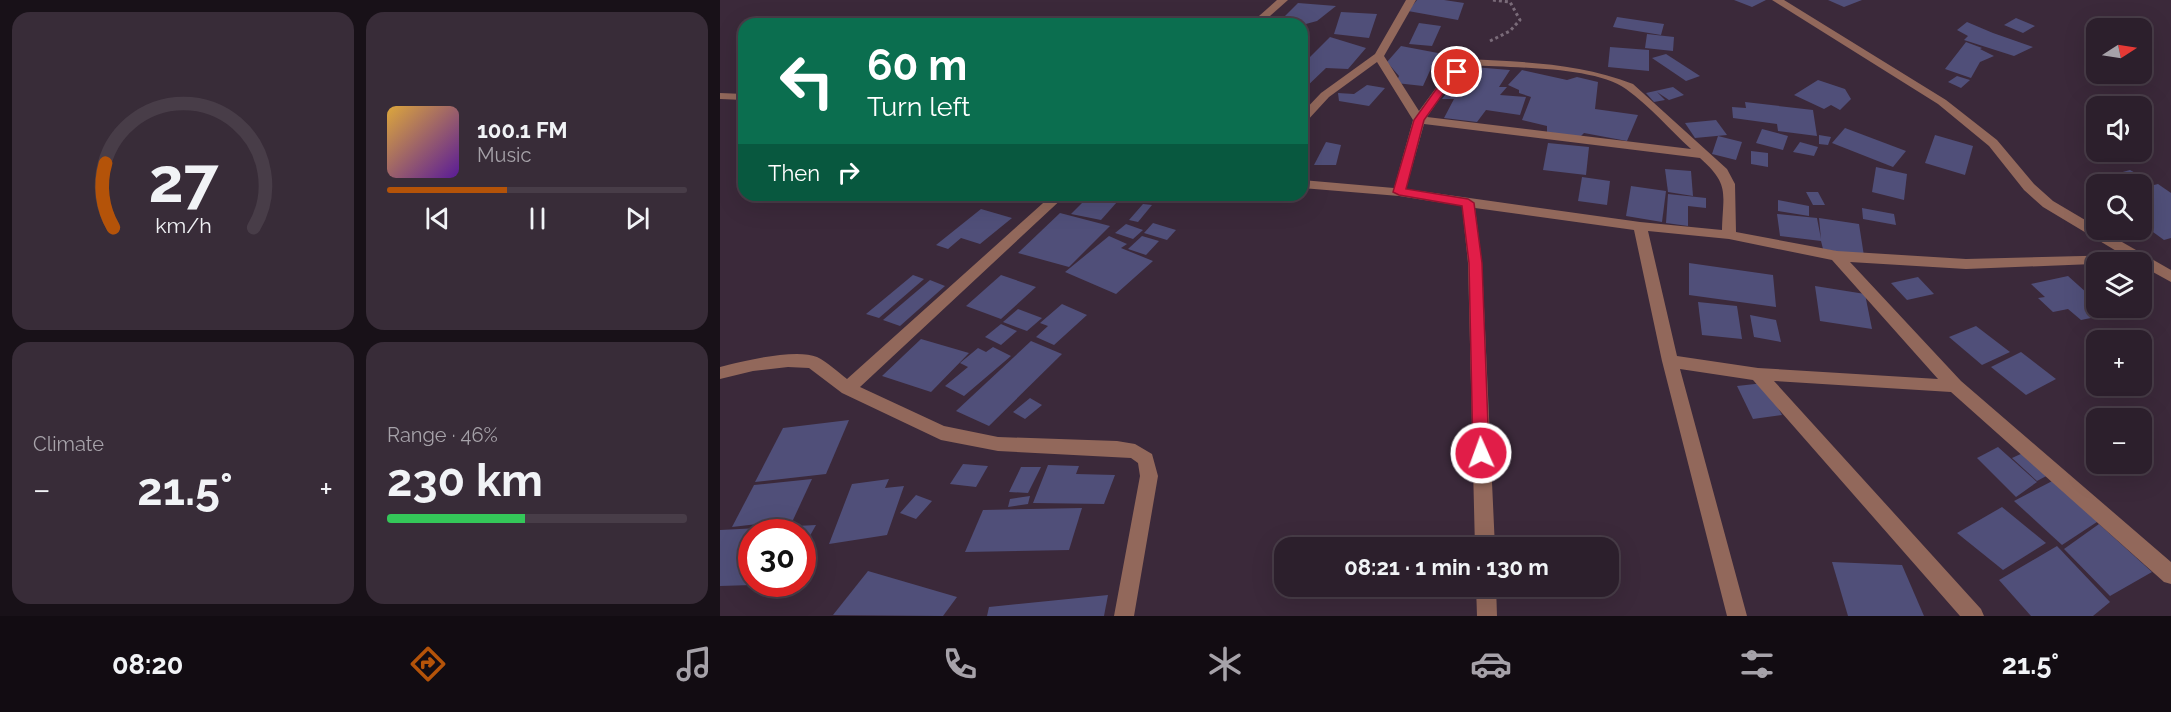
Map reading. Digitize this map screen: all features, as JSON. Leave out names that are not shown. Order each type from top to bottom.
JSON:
[{"type":"street","points":[[1262,18],[1283,0]]},
{"type":"street","points":[[1308,113],[1325,95],[1379,56],[1411,0]]},
{"type":"street","points":[[1777,0],[1942,102],[1993,143],[2029,187],[2048,204],[2129,252]]},
{"type":"street","points":[[1379,56],[1419,120]]},
{"type":"street","points":[[1399,192],[1419,120],[1445,83],[1468,62],[1584,72],[1612,78],[1629,86],[1723,172],[1729,184],[1729,235]]},
{"type":"street","points":[[720,96],[738,97]]},
{"type":"street","points":[[1419,120],[1707,155]]},
{"type":"street","points":[[1308,184],[1399,192],[1640,226],[1729,235],[1837,256],[1966,264],[2086,261]]},
{"type":"street","points":[[848,388],[1053,201]]},
{"type":"street","points":[[1468,203],[1475,263],[1485,537]]},
{"type":"street","points":[[1640,226],[1670,361],[1737,616]]},
{"type":"street","points":[[1837,256],[1955,386],[2171,575]]},
{"type":"street","points":[[2152,266],[2171,277]]},
{"type":"street","points":[[720,373],[753,365],[788,361],[812,362],[848,388],[941,434],[998,444],[1117,448],[1135,451],[1146,459],[1149,476],[1124,616]]},
{"type":"street","points":[[1670,361],[1758,374],[1955,386]]},
{"type":"street","points":[[1758,374],[1974,616]]},
{"type":"street","points":[[1486,597],[1487,616]]},
{"type":"path","points":[[1468,62],[1486,43],[1510,31],[1520,20],[1510,2],[1492,0]]},
{"type":"building","points":[[1417,0],[1464,3],[1458,20],[1408,11]]},
{"type":"building","points":[[1734,0],[1766,0],[1752,7]]},
{"type":"building","points":[[1828,0],[1862,0],[1844,7]]},
{"type":"building","points":[[1298,3],[1336,6],[1317,21],[1308,23],[1308,18],[1283,18]]},
{"type":"building","points":[[1341,12],[1377,14],[1369,38],[1334,34]]},
{"type":"building","points":[[1617,17],[1664,24],[1661,35],[1613,27]]},
{"type":"building","points":[[2016,18],[2035,26],[2023,33],[2004,25]]},
{"type":"building","points":[[1967,22],[2033,47],[2014,56],[1964,40],[1968,36],[1957,30]]},
{"type":"building","points":[[1419,23],[1441,26],[1432,46],[1409,44]]},
{"type":"building","points":[[1647,34],[1674,37],[1673,51],[1645,48]]},
{"type":"building","points":[[1330,37],[1366,48],[1348,69],[1326,68],[1308,85],[1308,59]]},
{"type":"building","points":[[1966,42],[1994,56],[1980,62],[1971,78],[1945,69]]},
{"type":"building","points":[[1401,46],[1438,53],[1423,86],[1396,83],[1399,76],[1387,62]]},
{"type":"building","points":[[1610,47],[1649,50],[1649,71],[1608,67]]},
{"type":"building","points":[[1666,54],[1700,76],[1686,81],[1652,58]]},
{"type":"building","points":[[1473,67],[1510,70],[1499,87],[1507,87],[1500,95],[1526,97],[1520,115],[1486,110],[1477,122],[1444,118],[1454,99],[1442,99],[1460,76],[1465,76]]},
{"type":"building","points":[[1522,70],[1567,80],[1577,77],[1598,82],[1595,109],[1638,115],[1627,141],[1584,133],[1580,137],[1547,132],[1547,126],[1522,120],[1531,97],[1519,93],[1519,90],[1508,85]]},
{"type":"building","points":[[1957,76],[1970,80],[1961,88],[1948,82]]},
{"type":"building","points":[[1818,80],[1845,89],[1851,99],[1840,110],[1831,105],[1824,109],[1794,95]]},
{"type":"building","points":[[1367,85],[1385,88],[1369,106],[1339,101],[1338,93],[1354,94]]},
{"type":"building","points":[[1673,87],[1684,95],[1669,100],[1657,92],[1665,100],[1654,102],[1646,93]]},
{"type":"building","points":[[1745,102],[1813,110],[1817,136],[1778,131],[1777,124],[1733,118],[1732,107],[1746,108]]},
{"type":"building","points":[[1716,120],[1727,135],[1695,138],[1685,123]]},
{"type":"building","points":[[1845,128],[1906,151],[1893,167],[1832,143]]},
{"type":"building","points":[[1762,129],[1788,136],[1783,150],[1756,143]]},
{"type":"building","points":[[1819,135],[1831,137],[1828,145],[1819,144]]},
{"type":"building","points":[[1935,135],[1973,146],[1965,175],[1925,163]]},
{"type":"building","points":[[1718,136],[1742,142],[1736,160],[1712,154]]},
{"type":"building","points":[[1326,142],[1341,145],[1336,165],[1314,165]]},
{"type":"building","points":[[1800,142],[1818,147],[1814,156],[1793,152]]},
{"type":"building","points":[[1548,143],[1589,147],[1586,175],[1543,170]]},
{"type":"building","points":[[1751,151],[1768,153],[1768,167],[1751,164]]},
{"type":"building","points":[[1876,167],[1907,174],[1904,200],[1872,192]]},
{"type":"building","points":[[1665,169],[1691,171],[1693,196],[1668,192]]},
{"type":"building","points":[[2130,170],[2137,174],[2121,174],[2119,173]]},
{"type":"building","points":[[1582,177],[1610,181],[1607,205],[1578,201]]},
{"type":"building","points":[[2158,184],[2171,193],[2171,238],[2164,240],[2152,231],[2152,186]]},
{"type":"building","points":[[1631,186],[1666,191],[1662,222],[1626,216]]},
{"type":"building","points":[[1806,192],[1818,192],[1825,205],[1813,205]]},
{"type":"building","points":[[1668,194],[1706,198],[1706,208],[1688,206],[1688,226],[1666,223]]},
{"type":"building","points":[[1778,200],[1809,206],[1809,216],[1778,211]]},
{"type":"building","points":[[1084,201],[1117,202],[1101,220],[1071,214]]},
{"type":"building","points":[[1143,204],[1152,205],[1138,222],[1129,220]]},
{"type":"building","points":[[1862,208],[1894,214],[1896,225],[1863,219]]},
{"type":"building","points":[[981,209],[1012,218],[980,244],[961,238],[948,249],[936,245]]},
{"type":"building","points":[[1060,213],[1110,226],[1069,267],[1018,253]]},
{"type":"building","points":[[1777,214],[1817,218],[1821,239],[1819,218],[1859,224],[1864,256],[1823,249],[1821,241],[1780,236]]},
{"type":"building","points":[[1153,223],[1176,230],[1167,240],[1144,233]]},
{"type":"building","points":[[1126,224],[1143,230],[1133,239],[1115,233]]},
{"type":"building","points":[[1109,236],[1127,244],[1121,248],[1153,261],[1116,294],[1065,272]]},
{"type":"building","points":[[1142,236],[1159,241],[1146,255],[1128,249]]},
{"type":"building","points":[[1689,263],[1773,275],[1776,307],[1689,295]]},
{"type":"building","points":[[913,275],[924,279],[879,318],[866,314]]},
{"type":"building","points":[[1001,275],[1036,287],[1001,319],[966,306]]},
{"type":"building","points":[[2068,276],[2086,292],[2086,318],[2091,318],[2081,320],[2068,309],[2053,312],[2038,298],[2045,297],[2031,284]]},
{"type":"building","points":[[1918,277],[1934,294],[1907,300],[1891,283]]},
{"type":"building","points":[[930,280],[945,286],[900,326],[883,320]]},
{"type":"building","points":[[1815,286],[1865,294],[1872,329],[1820,321]]},
{"type":"building","points":[[1698,302],[1737,306],[1742,339],[1702,335]]},
{"type":"building","points":[[1062,304],[1087,315],[1054,345],[1036,337],[1048,326],[1040,323]]},
{"type":"building","points":[[1018,309],[1042,318],[1027,331],[1003,322]]},
{"type":"building","points":[[1750,315],[1776,320],[1781,342],[1754,337]]},
{"type":"building","points":[[1001,324],[1017,331],[1001,345],[985,337]]},
{"type":"building","points":[[1976,326],[2010,352],[1982,365],[1949,337]]},
{"type":"building","points":[[921,339],[969,353],[931,392],[882,376]]},
{"type":"building","points":[[1031,341],[1062,354],[989,426],[956,411]]},
{"type":"building","points":[[993,347],[1011,356],[964,396],[945,386],[968,367],[960,363],[978,348],[986,352]]},
{"type":"building","points":[[2021,352],[2056,379],[2026,395],[1991,367]]},
{"type":"building","points":[[1764,383],[1782,415],[1753,419],[1737,386]]},
{"type":"building","points":[[1030,398],[1042,405],[1025,419],[1013,412]]},
{"type":"building","points":[[849,420],[826,474],[755,482],[783,428]]},
{"type":"building","points":[[1998,447],[2037,482],[2016,497],[1977,458]]},
{"type":"building","points":[[2025,452],[2050,474],[2037,481],[2012,458]]},
{"type":"building","points":[[963,464],[988,466],[976,487],[950,484]]},
{"type":"building","points":[[1048,465],[1079,466],[1076,474],[1115,475],[1104,504],[1033,503]]},
{"type":"building","points":[[1021,467],[1041,467],[1028,493],[1009,492]]},
{"type":"building","points":[[2060,477],[2103,518],[2062,545],[2014,501]]},
{"type":"building","points":[[812,479],[793,519],[738,519],[738,526],[732,527],[754,485]]},
{"type":"building","points":[[889,479],[885,488],[904,486],[887,535],[829,544],[852,484]]},
{"type":"building","points":[[916,495],[932,501],[916,519],[900,513]]},
{"type":"building","points":[[1030,496],[1028,504],[1008,507],[1010,499]]},
{"type":"building","points":[[2002,507],[2046,543],[2003,570],[1957,533]]},
{"type":"building","points":[[1082,508],[1069,550],[965,552],[983,510]]},
{"type":"building","points":[[2099,524],[2152,572],[2110,596],[2064,549]]},
{"type":"building","points":[[738,529],[738,585],[720,586],[720,530]]},
{"type":"building","points":[[2057,546],[2110,602],[2093,616],[2031,616],[1999,580]]},
{"type":"building","points":[[1832,562],[1902,565],[1924,616],[1848,616]]},
{"type":"building","points":[[868,571],[957,597],[943,616],[833,615]]},
{"type":"building","points":[[1108,595],[1104,616],[987,616],[989,607]]},
{"type":"route","points":[[1457,72],[1445,83],[1419,120],[1399,192],[1468,203],[1475,263],[1481,453]]}]
